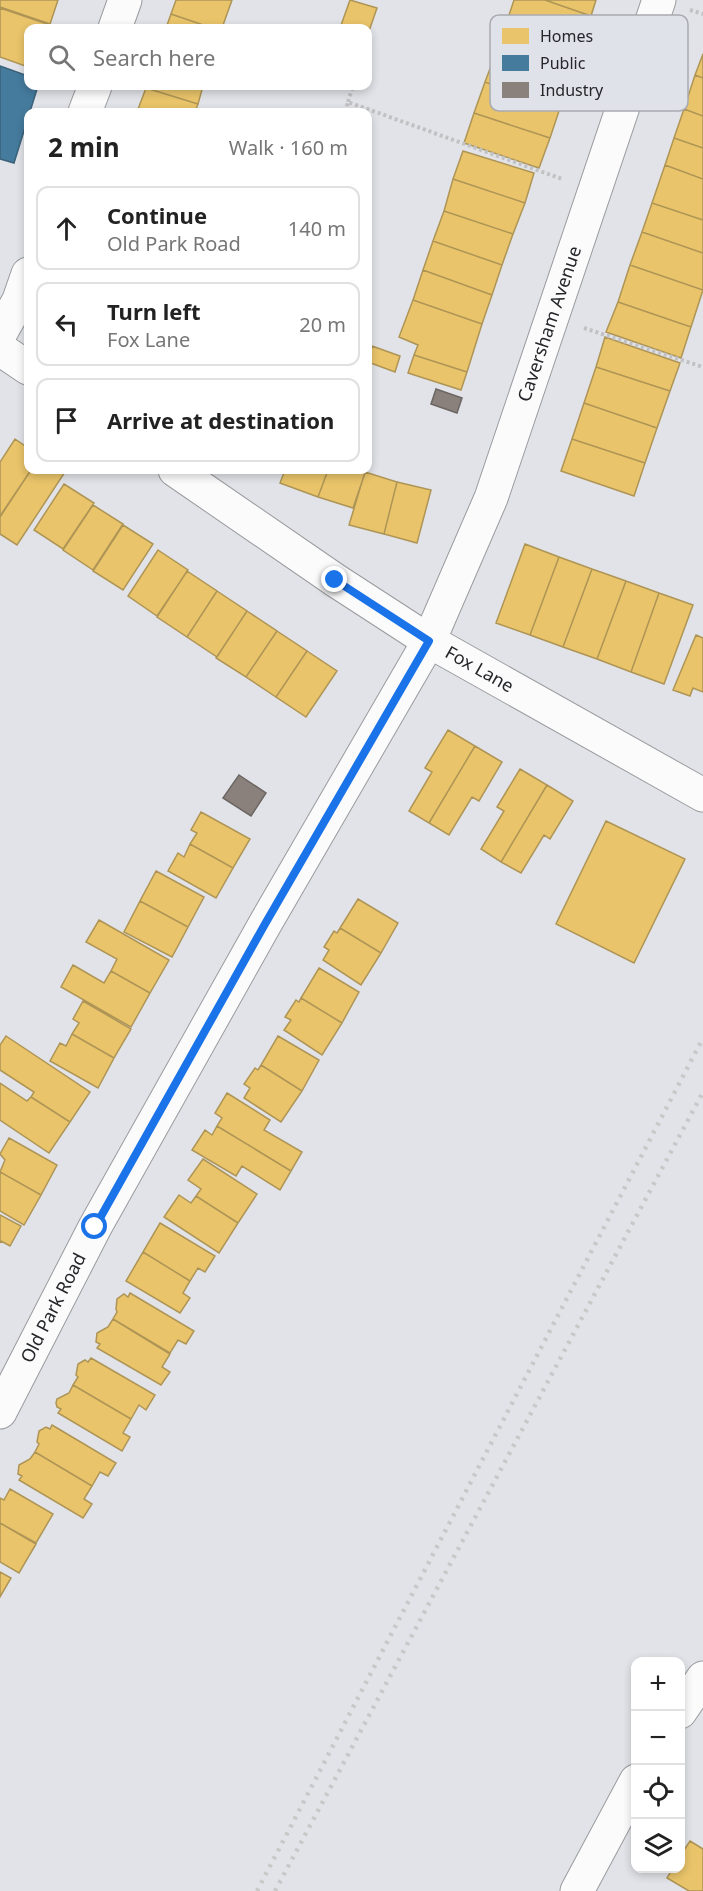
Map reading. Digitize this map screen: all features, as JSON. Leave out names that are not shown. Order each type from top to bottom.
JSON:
[{"type":"street","points":[[116,24],[125,0]]},
{"type":"street","name":"Caversham Avenue","points":[[654,15],[659,0]]},
{"type":"street","points":[[87,108],[94,90]]},
{"type":"street","name":"Caversham Avenue","points":[[429,641],[491,498],[621,111]]},
{"type":"street","points":[[0,334],[19,300],[24,286]]},
{"type":"street","points":[[0,349],[24,365]]},
{"type":"street","name":"Fox Lane","points":[[181,474],[335,580],[429,641],[700,787]]},
{"type":"street","name":"Old Park Road","points":[[0,1412],[95,1227],[265,924],[429,641]]},
{"type":"street","points":[[682,1711],[703,1678]]},
{"type":"street","points":[[577,1891],[631,1790]]},
{"type":"path","points":[[346,108],[352,90]]},
{"type":"path","points":[[348,102],[365,108]]},
{"type":"path","points":[[372,111],[594,191]]},
{"type":"path","points":[[551,317],[703,366]]},
{"type":"building: Homes","points":[[0,0],[58,0],[50,24],[0,7]]},
{"type":"building: Homes","points":[[176,0],[232,0],[223,24],[200,24],[171,14]]},
{"type":"building: Homes","points":[[350,0],[377,8],[371,24],[341,24]]},
{"type":"building: Homes","points":[[514,0],[545,0],[588,15],[509,15]]},
{"type":"building: Homes","points":[[545,0],[596,0],[591,15]]},
{"type":"building: Homes","points":[[0,8],[47,24],[24,24],[24,66],[0,57]]},
{"type":"building: Homes","points":[[171,14],[200,24],[167,24]]},
{"type":"building: Homes","points":[[703,54],[703,78],[695,75]]},
{"type":"building: Homes","points":[[490,69],[490,84],[485,82]]},
{"type":"building: Homes","points":[[695,75],[703,78],[703,116],[688,110],[688,97]]},
{"type":"building: Homes","points":[[485,82],[490,84],[490,111],[559,111],[550,138],[474,113]]},
{"type":"building: Homes","points":[[145,90],[152,90],[198,104],[196,108],[138,108]]},
{"type":"building: Homes","points":[[152,90],[202,90],[198,104]]},
{"type":"building: Homes","points":[[683,111],[703,116],[703,148],[674,138]]},
{"type":"building: Homes","points":[[474,113],[550,138],[539,168],[464,143]]},
{"type":"building: Homes","points":[[674,138],[703,148],[703,179],[665,165]]},
{"type":"building: Homes","points":[[463,151],[534,173],[525,203],[453,179]]},
{"type":"building: Homes","points":[[665,165],[703,179],[703,220],[652,203]]},
{"type":"building: Homes","points":[[453,179],[525,203],[513,234],[444,211]]},
{"type":"building: Homes","points":[[652,203],[703,220],[703,253],[642,232]]},
{"type":"building: Homes","points":[[444,211],[513,234],[502,265],[433,241]]},
{"type":"building: Homes","points":[[642,232],[703,253],[703,290],[630,265]]},
{"type":"building: Homes","points":[[433,241],[502,265],[492,295],[423,270]]},
{"type":"building: Homes","points":[[630,265],[703,290],[691,327],[618,302]]},
{"type":"building: Homes","points":[[423,270],[492,295],[482,324],[413,300]]},
{"type":"building: Homes","points":[[413,300],[482,324],[467,372],[414,355],[418,345],[399,337]]},
{"type":"building: Homes","points":[[618,302],[691,327],[681,358],[606,332]]},
{"type":"building: Homes","points":[[605,337],[680,363],[670,391],[596,367]]},
{"type":"building: Homes","points":[[372,346],[400,356],[395,372],[372,363]]},
{"type":"building: Homes","points":[[414,355],[467,372],[461,390],[408,373]]},
{"type":"building: Homes","points":[[596,367],[670,391],[657,428],[584,403]]},
{"type":"building: Homes","points":[[584,403],[657,428],[645,463],[572,439]]},
{"type":"building: Homes","points":[[15,439],[24,445],[24,474],[28,474],[0,516],[0,462]]},
{"type":"building: Homes","points":[[572,439],[645,463],[634,496],[561,471]]},
{"type":"building: Homes","points":[[28,474],[64,474],[17,545],[0,534],[0,517]]},
{"type":"building: Homes","points":[[283,474],[327,474],[318,497],[280,483]]},
{"type":"building: Homes","points":[[327,474],[365,474],[353,508],[318,497]]},
{"type":"building: Homes","points":[[364,474],[397,482],[384,534],[349,525]]},
{"type":"building: Homes","points":[[397,482],[431,490],[417,543],[384,534]]},
{"type":"building: Homes","points":[[64,484],[94,503],[63,549],[34,530]]},
{"type":"building: Homes","points":[[93,505],[123,524],[93,570],[63,550]]},
{"type":"building: Homes","points":[[123,525],[153,544],[123,590],[93,571]]},
{"type":"building: Homes","points":[[525,544],[559,557],[530,635],[496,623]]},
{"type":"building: Homes","points":[[158,550],[188,570],[157,616],[128,596]]},
{"type":"building: Homes","points":[[559,557],[592,569],[563,647],[530,635]]},
{"type":"building: Homes","points":[[592,569],[626,581],[597,659],[563,647]]},
{"type":"building: Homes","points":[[187,571],[217,591],[187,637],[157,617]]},
{"type":"building: Homes","points":[[626,581],[659,593],[631,672],[597,659]]},
{"type":"building: Homes","points":[[217,591],[247,611],[217,657],[187,637]]},
{"type":"building: Homes","points":[[659,593],[693,605],[664,684],[631,672]]},
{"type":"building: Homes","points":[[247,611],[277,631],[246,677],[216,658]]},
{"type":"building: Homes","points":[[277,631],[307,651],[276,697],[246,677]]},
{"type":"building: Homes","points":[[696,635],[703,638],[703,692],[693,688],[690,696],[673,690]]},
{"type":"building: Homes","points":[[307,651],[337,671],[306,717],[276,697]]},
{"type":"building: Homes","points":[[448,730],[475,746],[429,823],[409,811],[432,772],[425,768]]},
{"type":"building: Homes","points":[[475,746],[502,762],[479,801],[472,797],[449,835],[429,823]]},
{"type":"building: Homes","points":[[520,769],[547,785],[501,862],[481,849],[504,811],[497,807]]},
{"type":"building: Homes","points":[[547,785],[573,801],[550,839],[544,835],[521,873],[501,862]]},
{"type":"building: Homes","points":[[201,812],[250,839],[233,868],[190,844],[197,833],[191,830]]},
{"type":"building: Homes","points":[[606,821],[685,859],[634,963],[556,924]]},
{"type":"building: Homes","points":[[190,844],[233,868],[216,898],[168,871],[178,853],[184,857]]},
{"type":"building: Homes","points":[[156,871],[204,897],[188,927],[140,901]]},
{"type":"building: Homes","points":[[358,899],[398,923],[381,953],[340,928]]},
{"type":"building: Homes","points":[[140,901],[188,927],[172,957],[124,932]]},
{"type":"building: Homes","points":[[99,920],[169,960],[150,993],[111,971],[117,959],[86,942]]},
{"type":"building: Homes","points":[[340,928],[381,953],[361,985],[323,960],[329,950],[324,947],[334,931],[337,933]]},
{"type":"building: Homes","points":[[73,965],[104,983],[111,971],[150,993],[131,1027],[61,987]]},
{"type":"building: Homes","points":[[319,968],[359,992],[342,1023],[301,998]]},
{"type":"building: Homes","points":[[301,998],[342,1023],[322,1055],[284,1030],[291,1020],[285,1017],[296,1000],[299,1002]]},
{"type":"building: Homes","points":[[83,1001],[131,1029],[114,1058],[72,1034],[79,1023],[73,1019]]},
{"type":"building: Homes","points":[[72,1034],[114,1058],[98,1088],[50,1061],[60,1043],[66,1046]]},
{"type":"building: Homes","points":[[6,1036],[90,1092],[70,1122],[31,1097],[34,1092],[0,1070],[0,1045]]},
{"type":"building: Homes","points":[[278,1036],[319,1060],[302,1091],[261,1065]]},
{"type":"building: Homes","points":[[261,1065],[302,1091],[281,1122],[244,1098],[250,1088],[244,1084],[255,1068],[258,1070]]},
{"type":"building: Homes","points":[[0,1083],[27,1101],[31,1097],[70,1122],[49,1153],[0,1120]]},
{"type":"building: Homes","points":[[227,1093],[270,1120],[264,1130],[302,1152],[291,1171],[217,1126],[222,1118],[215,1113]]},
{"type":"building: Homes","points":[[217,1126],[291,1171],[280,1190],[242,1166],[236,1176],[192,1150],[205,1130],[212,1135]]},
{"type":"building: Homes","points":[[9,1138],[57,1165],[41,1195],[0,1172],[5,1160],[0,1154]]},
{"type":"building: Homes","points":[[203,1159],[257,1194],[238,1223],[196,1196],[201,1189],[188,1180]]},
{"type":"building: Homes","points":[[0,1172],[41,1195],[24,1225],[0,1211]]},
{"type":"building: Homes","points":[[179,1195],[191,1203],[196,1196],[238,1223],[219,1253],[164,1217]]},
{"type":"building: Homes","points":[[0,1215],[21,1226],[10,1246],[1,1241],[0,1243]]},
{"type":"building: Homes","points":[[160,1223],[215,1256],[205,1272],[198,1268],[190,1281],[143,1252]]},
{"type":"building: Homes","points":[[143,1252],[190,1281],[183,1293],[190,1298],[180,1313],[126,1281]]},
{"type":"building: Homes","points":[[130,1293],[194,1331],[186,1344],[178,1340],[170,1353],[113,1319],[117,1312],[117,1299],[124,1294],[128,1297]]},
{"type":"building: Homes","points":[[113,1319],[170,1354],[162,1367],[170,1372],[161,1385],[97,1348],[100,1344],[96,1342],[97,1333],[108,1327]]},
{"type":"building: Homes","points":[[91,1358],[155,1395],[146,1410],[139,1405],[131,1419],[73,1385],[78,1377],[76,1375],[78,1364],[85,1360],[88,1362]]},
{"type":"building: Homes","points":[[73,1385],[131,1419],[123,1433],[130,1437],[122,1451],[58,1413],[61,1409],[57,1407],[57,1399],[69,1393]]},
{"type":"building: Homes","points":[[52,1425],[116,1463],[108,1476],[100,1472],[92,1486],[35,1452],[39,1444],[37,1442],[39,1431],[46,1427],[50,1429]]},
{"type":"building: Homes","points":[[35,1452],[92,1486],[84,1499],[92,1504],[83,1518],[19,1480],[22,1476],[18,1474],[19,1465],[30,1459]]},
{"type":"building: Homes","points":[[10,1489],[53,1514],[36,1543],[0,1523],[0,1498],[4,1500]]},
{"type":"building: Homes","points":[[0,1523],[36,1544],[19,1573],[0,1562]]},
{"type":"building: Homes","points":[[0,1572],[11,1578],[0,1597]]},
{"type":"building: Homes","points":[[690,1841],[703,1849],[703,1891],[689,1891],[667,1878],[670,1873],[685,1873],[685,1848]]},
{"type":"building: Public","points":[[0,66],[24,75],[24,90],[37,90],[31,108],[24,108],[24,131],[14,163],[0,159]]},
{"type":"building: Industry","points":[[436,389],[462,398],[457,413],[431,404]]},
{"type":"building: Industry","points":[[239,775],[266,793],[251,816],[223,798]]},
{"type":"railway","points":[[257,1891],[703,1038]]},
{"type":"railway","points":[[275,1891],[703,1092]]},
{"type":"route","points":[[95,1227],[265,924],[429,641],[335,580]]}]
